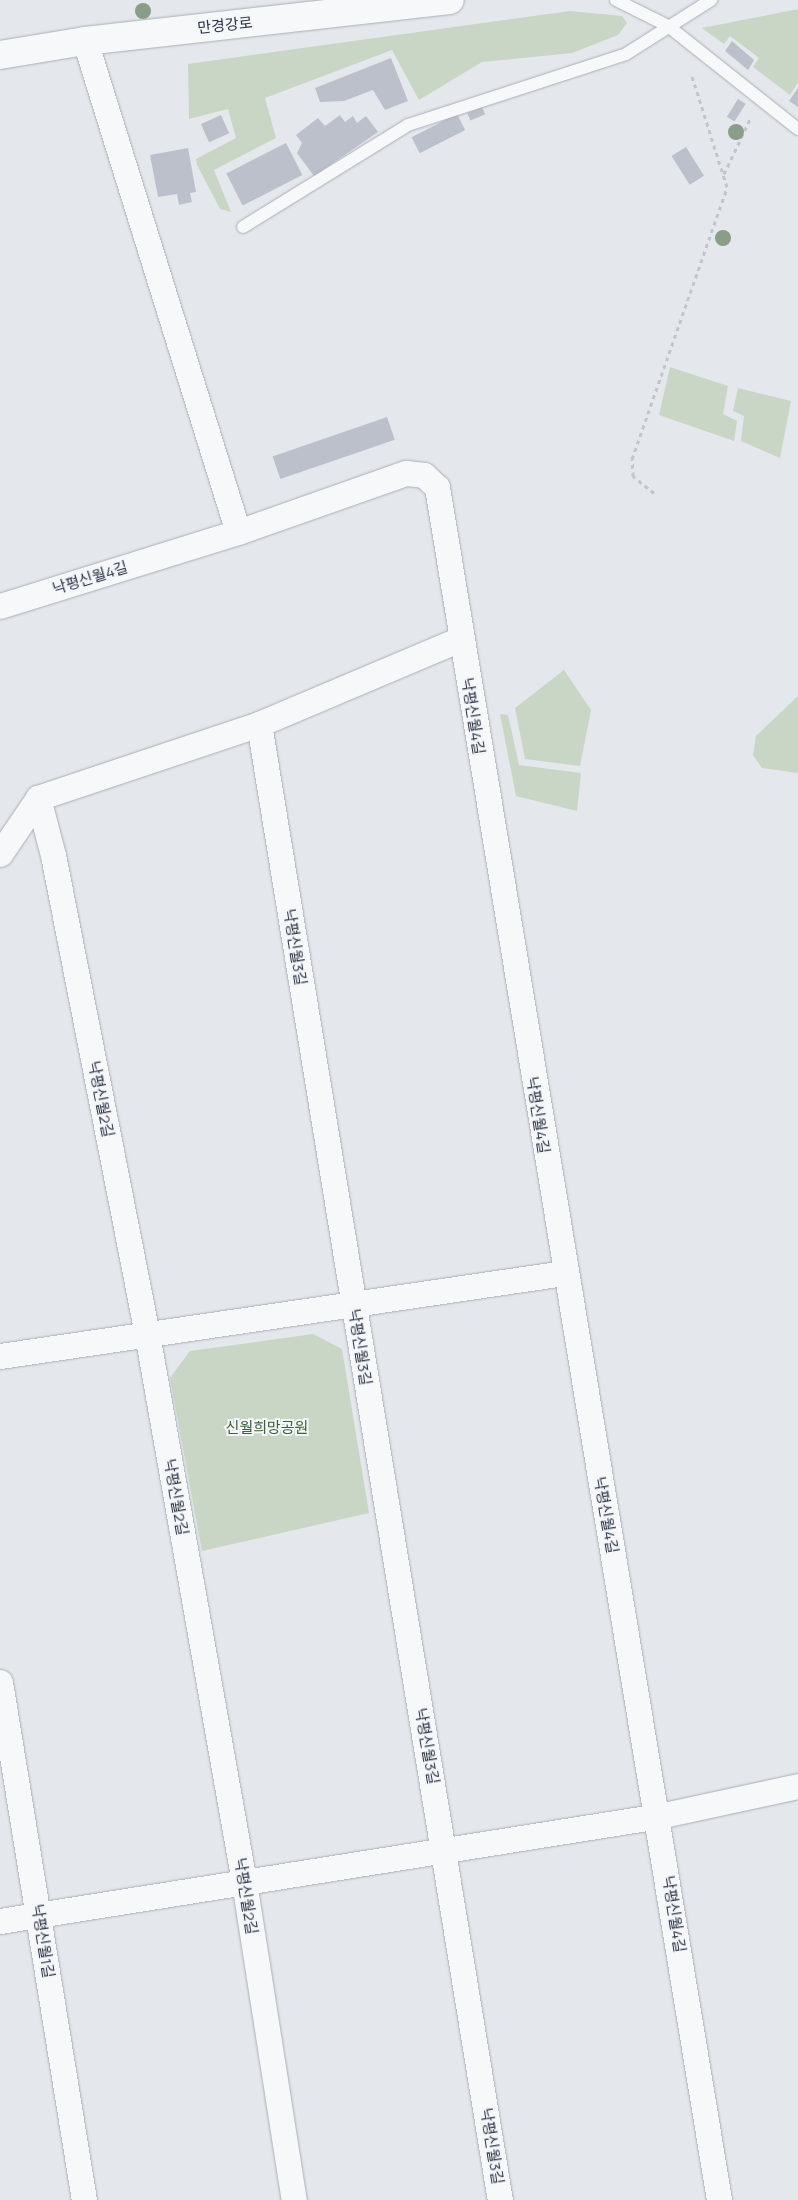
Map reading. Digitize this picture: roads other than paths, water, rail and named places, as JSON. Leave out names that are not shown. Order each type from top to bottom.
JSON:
[{"type":"street","name":"만경강로","points":[[0,55],[85,41],[450,0]]},
{"type":"street","points":[[85,41],[238,532]]},
{"type":"street","name":"낙평신월4길","points":[[0,606],[238,532],[406,473],[424,475],[437,487],[460,639],[564,1273],[659,1816],[719,2200]]},
{"type":"street","points":[[0,854],[38,798],[259,724],[460,639]]},
{"type":"street","name":"낙평신월3길","points":[[259,724],[352,1304],[444,1851],[500,2200]]},
{"type":"street","name":"낙평신월2길","points":[[38,798],[147,1334],[244,1882],[294,2200]]},
{"type":"street","points":[[0,1356],[564,1273]]},
{"type":"street","name":"낙평신월1길","points":[[0,1682],[84,2200]]},
{"type":"street","points":[[0,1921],[659,1816],[798,1786]]},
{"type":"lane","points":[[616,0],[668,26],[798,129]]},
{"type":"lane","points":[[243,227],[408,125],[592,68],[626,54],[711,0]]},
{"type":"park label","name":"신월희망공원","points":[[267,1428]]}]
